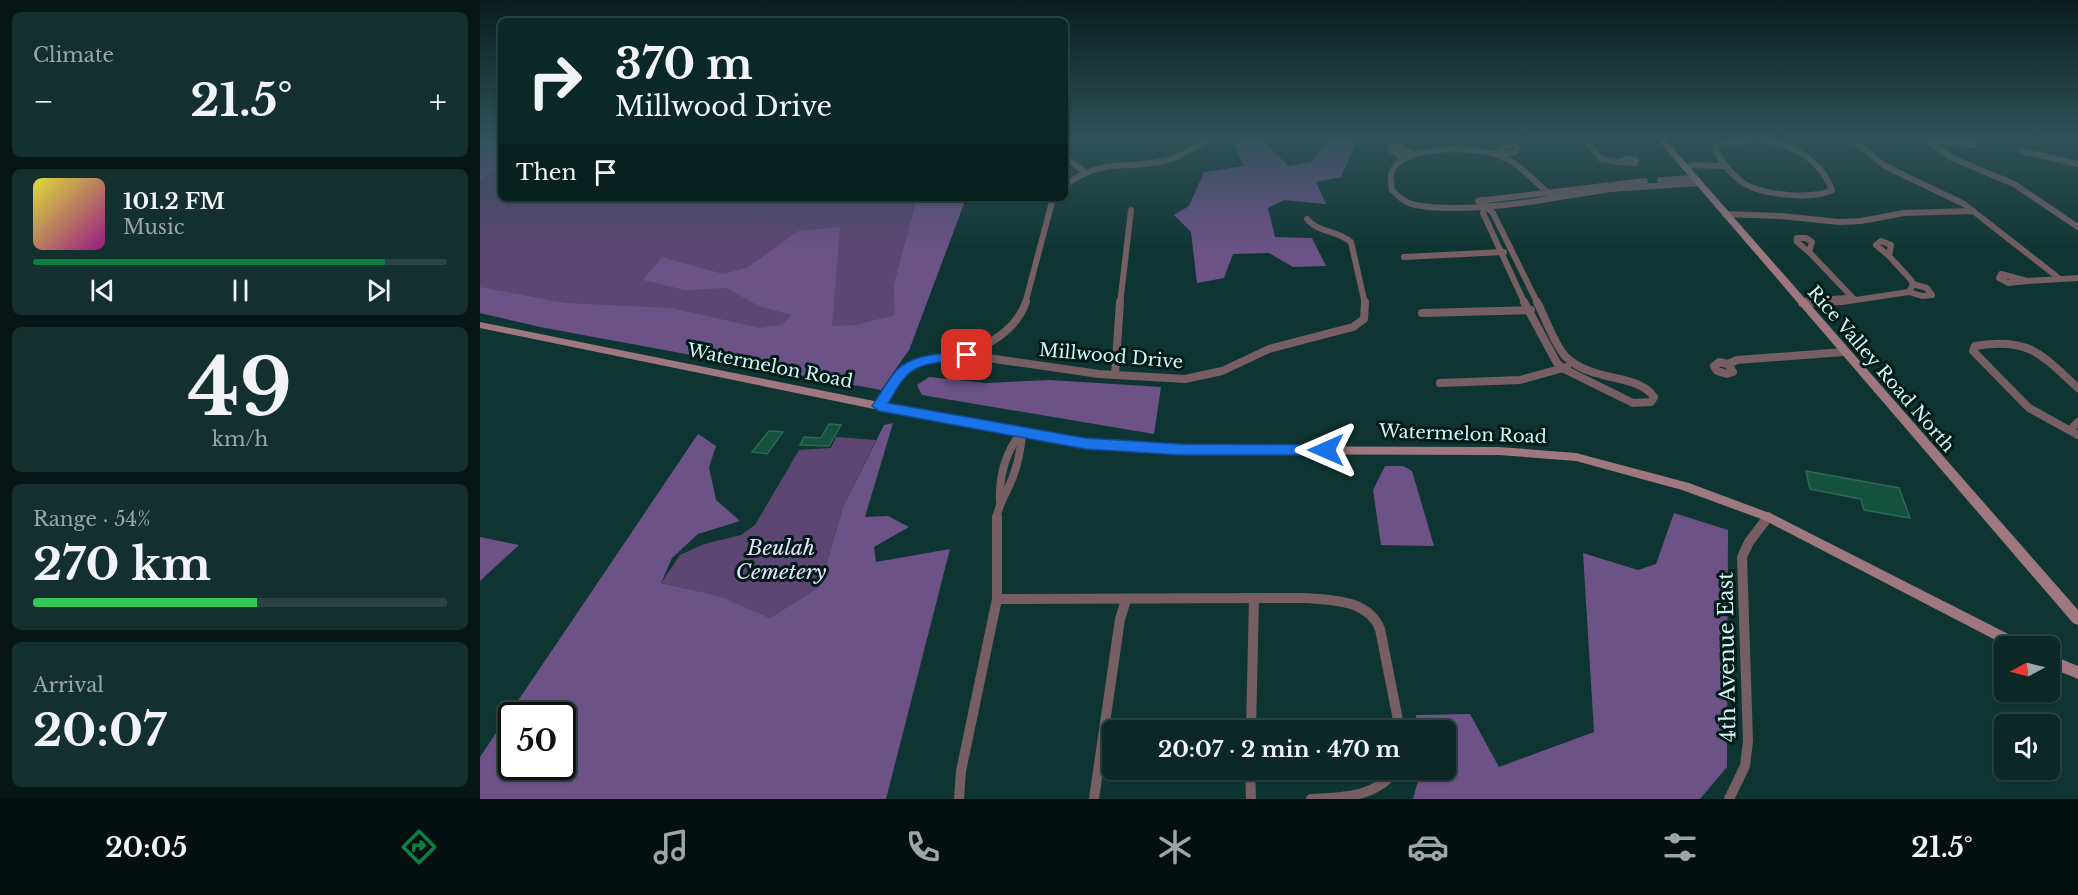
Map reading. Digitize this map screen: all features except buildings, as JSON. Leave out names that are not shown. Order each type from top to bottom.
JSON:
[{"type":"main road","name":"Rice Valley Road North","points":[[1692,176],[2078,619]]},
{"type":"main road","name":"Watermelon Road","points":[[480,325],[879,406],[1085,444],[1180,450],[1499,451],[1576,457],[1685,486],[1768,517],[2000,636]]},
{"type":"main road","points":[[2060,665],[2078,674]]},
{"type":"street","points":[[1390,176],[1392,190],[1402,200],[1414,205],[1441,206],[1555,199],[1611,189],[1696,181]]},
{"type":"street","points":[[1532,176],[1555,199]]},
{"type":"street","points":[[1736,176],[1744,184],[1758,189],[1813,196],[1826,194],[1832,190],[1825,176]]},
{"type":"street","points":[[1907,176],[1959,200],[2060,279]]},
{"type":"street","points":[[1996,176],[2033,195],[2078,227]]},
{"type":"street","points":[[1483,203],[1618,182],[1696,181]]},
{"type":"street","points":[[967,355],[1004,334],[1015,323],[1024,306],[1052,201]]},
{"type":"street","points":[[1483,203],[1493,213],[1563,354],[1574,364],[1602,377],[1643,384],[1651,390],[1654,397],[1651,402],[1643,405],[1633,403],[1564,369],[1552,356],[1501,253],[1483,213],[1483,203]]},
{"type":"street","points":[[1116,375],[1120,303],[1131,210]]},
{"type":"street","points":[[1725,214],[1780,216],[1839,222],[1861,221],[1904,213],[1973,211]]},
{"type":"street","name":"Millwood Drive","points":[[879,406],[900,374],[907,368],[926,360],[967,355],[1116,375],[1175,379],[1204,376],[1222,371],[1269,349],[1360,323],[1364,319],[1366,308],[1351,242],[1343,234],[1314,226],[1307,219]]},
{"type":"street","points":[[1404,256],[1512,252]]},
{"type":"street","points":[[1809,252],[1854,299]]},
{"type":"street","points":[[1802,303],[1835,303],[1909,292],[1922,296],[1932,295],[1926,288],[1913,284],[1889,256]]},
{"type":"street","points":[[2027,281],[2078,278]]},
{"type":"street","points":[[1909,292],[1913,284]]},
{"type":"street","points":[[1422,313],[1540,310]]},
{"type":"street","points":[[2078,388],[2029,346],[2017,343],[1990,343],[1975,346],[1973,351],[2029,408],[2078,435]]},
{"type":"street","points":[[1728,364],[1737,360],[1844,352]]},
{"type":"street","points":[[1440,383],[1532,380],[1574,364]]},
{"type":"street","points":[[2070,430],[2078,422]]},
{"type":"street","points":[[958,799],[961,771],[997,598],[994,541],[1000,501],[1010,485],[1021,447],[1022,433]]},
{"type":"street","name":"4th Avenue East","points":[[1729,799],[1745,766],[1748,741],[1742,557],[1749,542],[1768,517]]},
{"type":"street","points":[[997,598],[1126,600],[1282,597],[1343,601],[1361,607],[1376,619],[1383,639],[1398,720]]},
{"type":"street","points":[[1251,720],[1254,598]]},
{"type":"street","points":[[1094,799],[1120,619],[1126,600]]},
{"type":"street","points":[[1250,780],[1251,799]]},
{"type":"street","points":[[1311,799],[1368,794],[1388,780]]},
{"type":"green space","points":[[480,176],[498,176],[498,201],[965,201],[909,350],[817,379],[480,313]]},
{"type":"green space","name":"Beulah Cemetery","points":[[836,437],[876,440],[843,507],[820,586],[770,618],[720,596],[661,583],[680,555],[704,544],[741,535],[755,525],[799,450],[831,448]]},
{"type":"shaded area","points":[[1202,176],[1341,176],[1316,182],[1326,204],[1284,200],[1268,208],[1275,237],[1312,238],[1326,266],[1293,267],[1269,253],[1233,254],[1224,278],[1197,283],[1191,232],[1174,215],[1189,206]]},
{"type":"shaded area","points":[[916,201],[965,201],[909,350],[881,390],[540,327],[480,313],[480,287],[565,303],[671,308],[760,328],[782,325],[791,315],[759,306],[726,288],[685,290],[643,280],[662,257],[723,274],[747,268],[798,231],[840,227],[832,326],[856,325],[895,315],[894,285]]},
{"type":"shaded area","points":[[929,377],[986,383],[1050,380],[1161,387],[1154,434],[922,395],[917,385]]},
{"type":"shaded area","points":[[893,423],[865,517],[888,516],[909,527],[874,547],[876,562],[950,549],[886,799],[480,799],[480,757],[498,730],[498,780],[576,780],[576,702],[517,702],[698,434],[716,446],[709,467],[716,500],[740,521],[698,534],[672,558],[661,583],[720,596],[770,618],[820,586],[843,507],[884,425]]},
{"type":"shaded area","points":[[1385,466],[1403,466],[1412,471],[1434,546],[1381,545],[1373,490]]},
{"type":"shaded area","points":[[1674,513],[1728,530],[1727,767],[1700,799],[1413,799],[1418,780],[1456,780],[1456,720],[1416,720],[1416,715],[1470,714],[1499,767],[1594,732],[1583,553],[1638,570],[1656,564]]},
{"type":"shaded area","points":[[480,537],[519,545],[480,581]]},
{"type":"route","points":[[967,355],[926,360],[907,368],[900,374],[879,406],[1085,444],[1180,450],[1326,450]]}]
